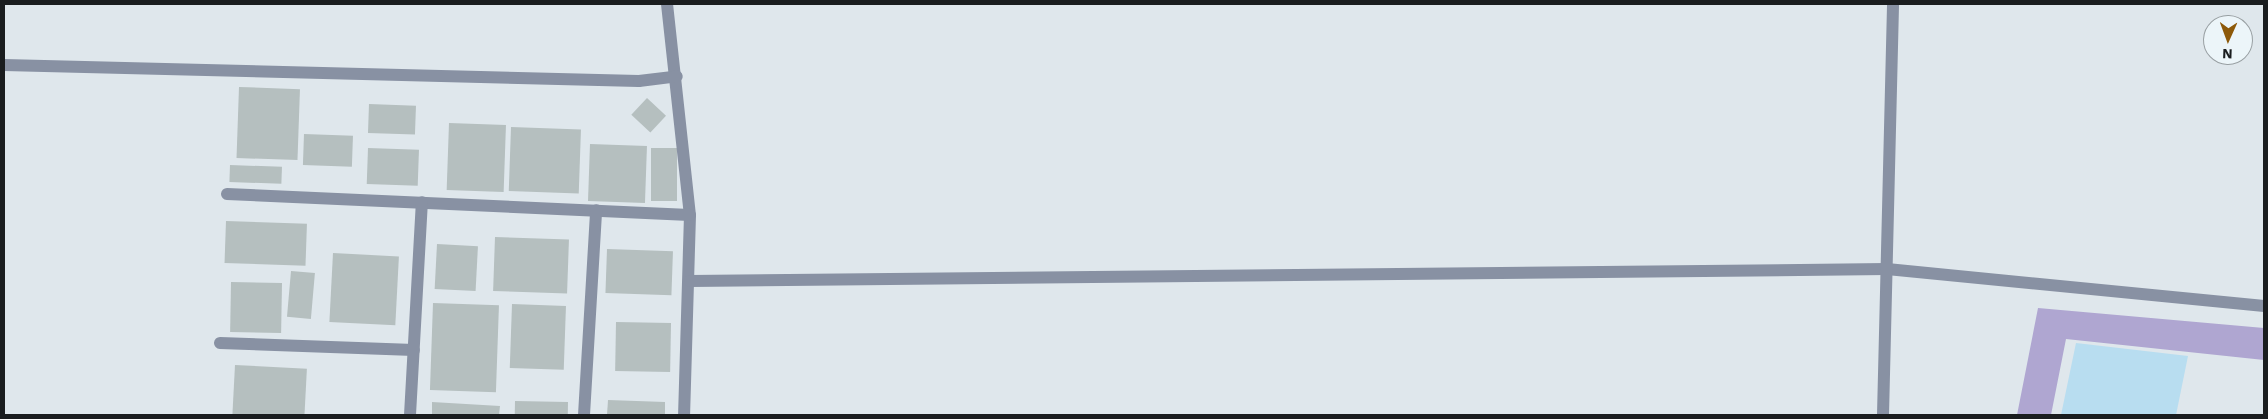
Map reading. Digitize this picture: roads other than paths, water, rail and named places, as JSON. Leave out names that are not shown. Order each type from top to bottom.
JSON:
[{"type":"street","points":[[668,4],[690,215],[690,280],[684,415]]},
{"type":"street","points":[[1883,415],[1893,4]]},
{"type":"street","points":[[4,65],[639,81],[677,76]]},
{"type":"street","points":[[227,194],[690,215]]},
{"type":"street","points":[[410,415],[422,202]]},
{"type":"street","points":[[584,415],[596,210]]},
{"type":"street","points":[[690,280],[1887,269],[2264,306]]},
{"type":"street","points":[[220,343],[414,350]]}]
